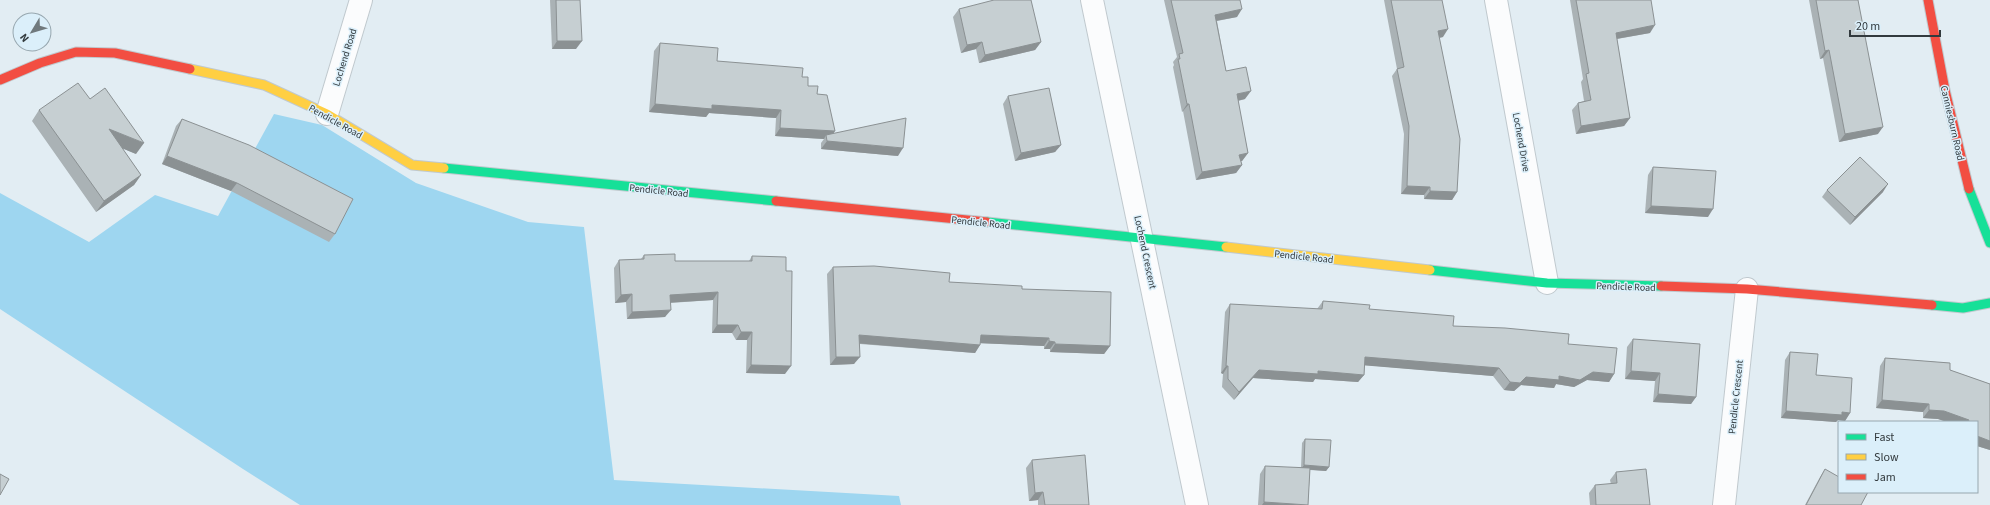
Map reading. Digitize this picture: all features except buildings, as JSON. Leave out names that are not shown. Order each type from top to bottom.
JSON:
[{"type":"street","name":"Lochend Road","points":[[327,114],[361,0]]},
{"type":"street","name":"Lochend Crescent","points":[[1092,0],[1143,238],[1197,505]]},
{"type":"street","name":"Lochend Drive","points":[[1496,0],[1547,283]]},
{"type":"street","name":"Canniesburn Road","points":[[1928,0],[1945,90],[1969,191],[1990,243]]},
{"type":"street","name":"Pendicle Road","points":[[0,80],[40,63],[76,52],[114,53],[264,84],[327,114],[412,165],[1143,238],[1547,283],[1747,289],[1964,308],[1990,303]]},
{"type":"street","name":"Pendicle Crescent","points":[[1724,505],[1747,289]]},
{"type":"shaded area","points":[[274,114],[322,125],[416,183],[528,222],[584,227],[614,480],[899,496],[901,505],[300,505],[0,309],[0,193],[89,242],[155,195],[218,216]]},
{"type":"traffic: fast","points":[[444,168],[776,201]]},
{"type":"traffic: fast","points":[[1969,189],[1990,243]]},
{"type":"traffic: fast","points":[[987,222],[1226,247]]},
{"type":"traffic: fast","points":[[1430,270],[1547,283],[1661,286]]},
{"type":"traffic: fast","points":[[1932,305],[1963,308],[1990,303]]},
{"type":"traffic: slow","points":[[190,69],[264,85],[327,114],[412,165],[444,168]]},
{"type":"traffic: slow","points":[[1226,247],[1430,270]]},
{"type":"traffic: jam","points":[[1928,0],[1945,90],[1969,189]]},
{"type":"traffic: jam","points":[[0,80],[40,63],[76,52],[115,53],[190,69]]},
{"type":"traffic: jam","points":[[776,201],[987,222]]},
{"type":"traffic: jam","points":[[1661,286],[1747,289],[1932,305]]}]
